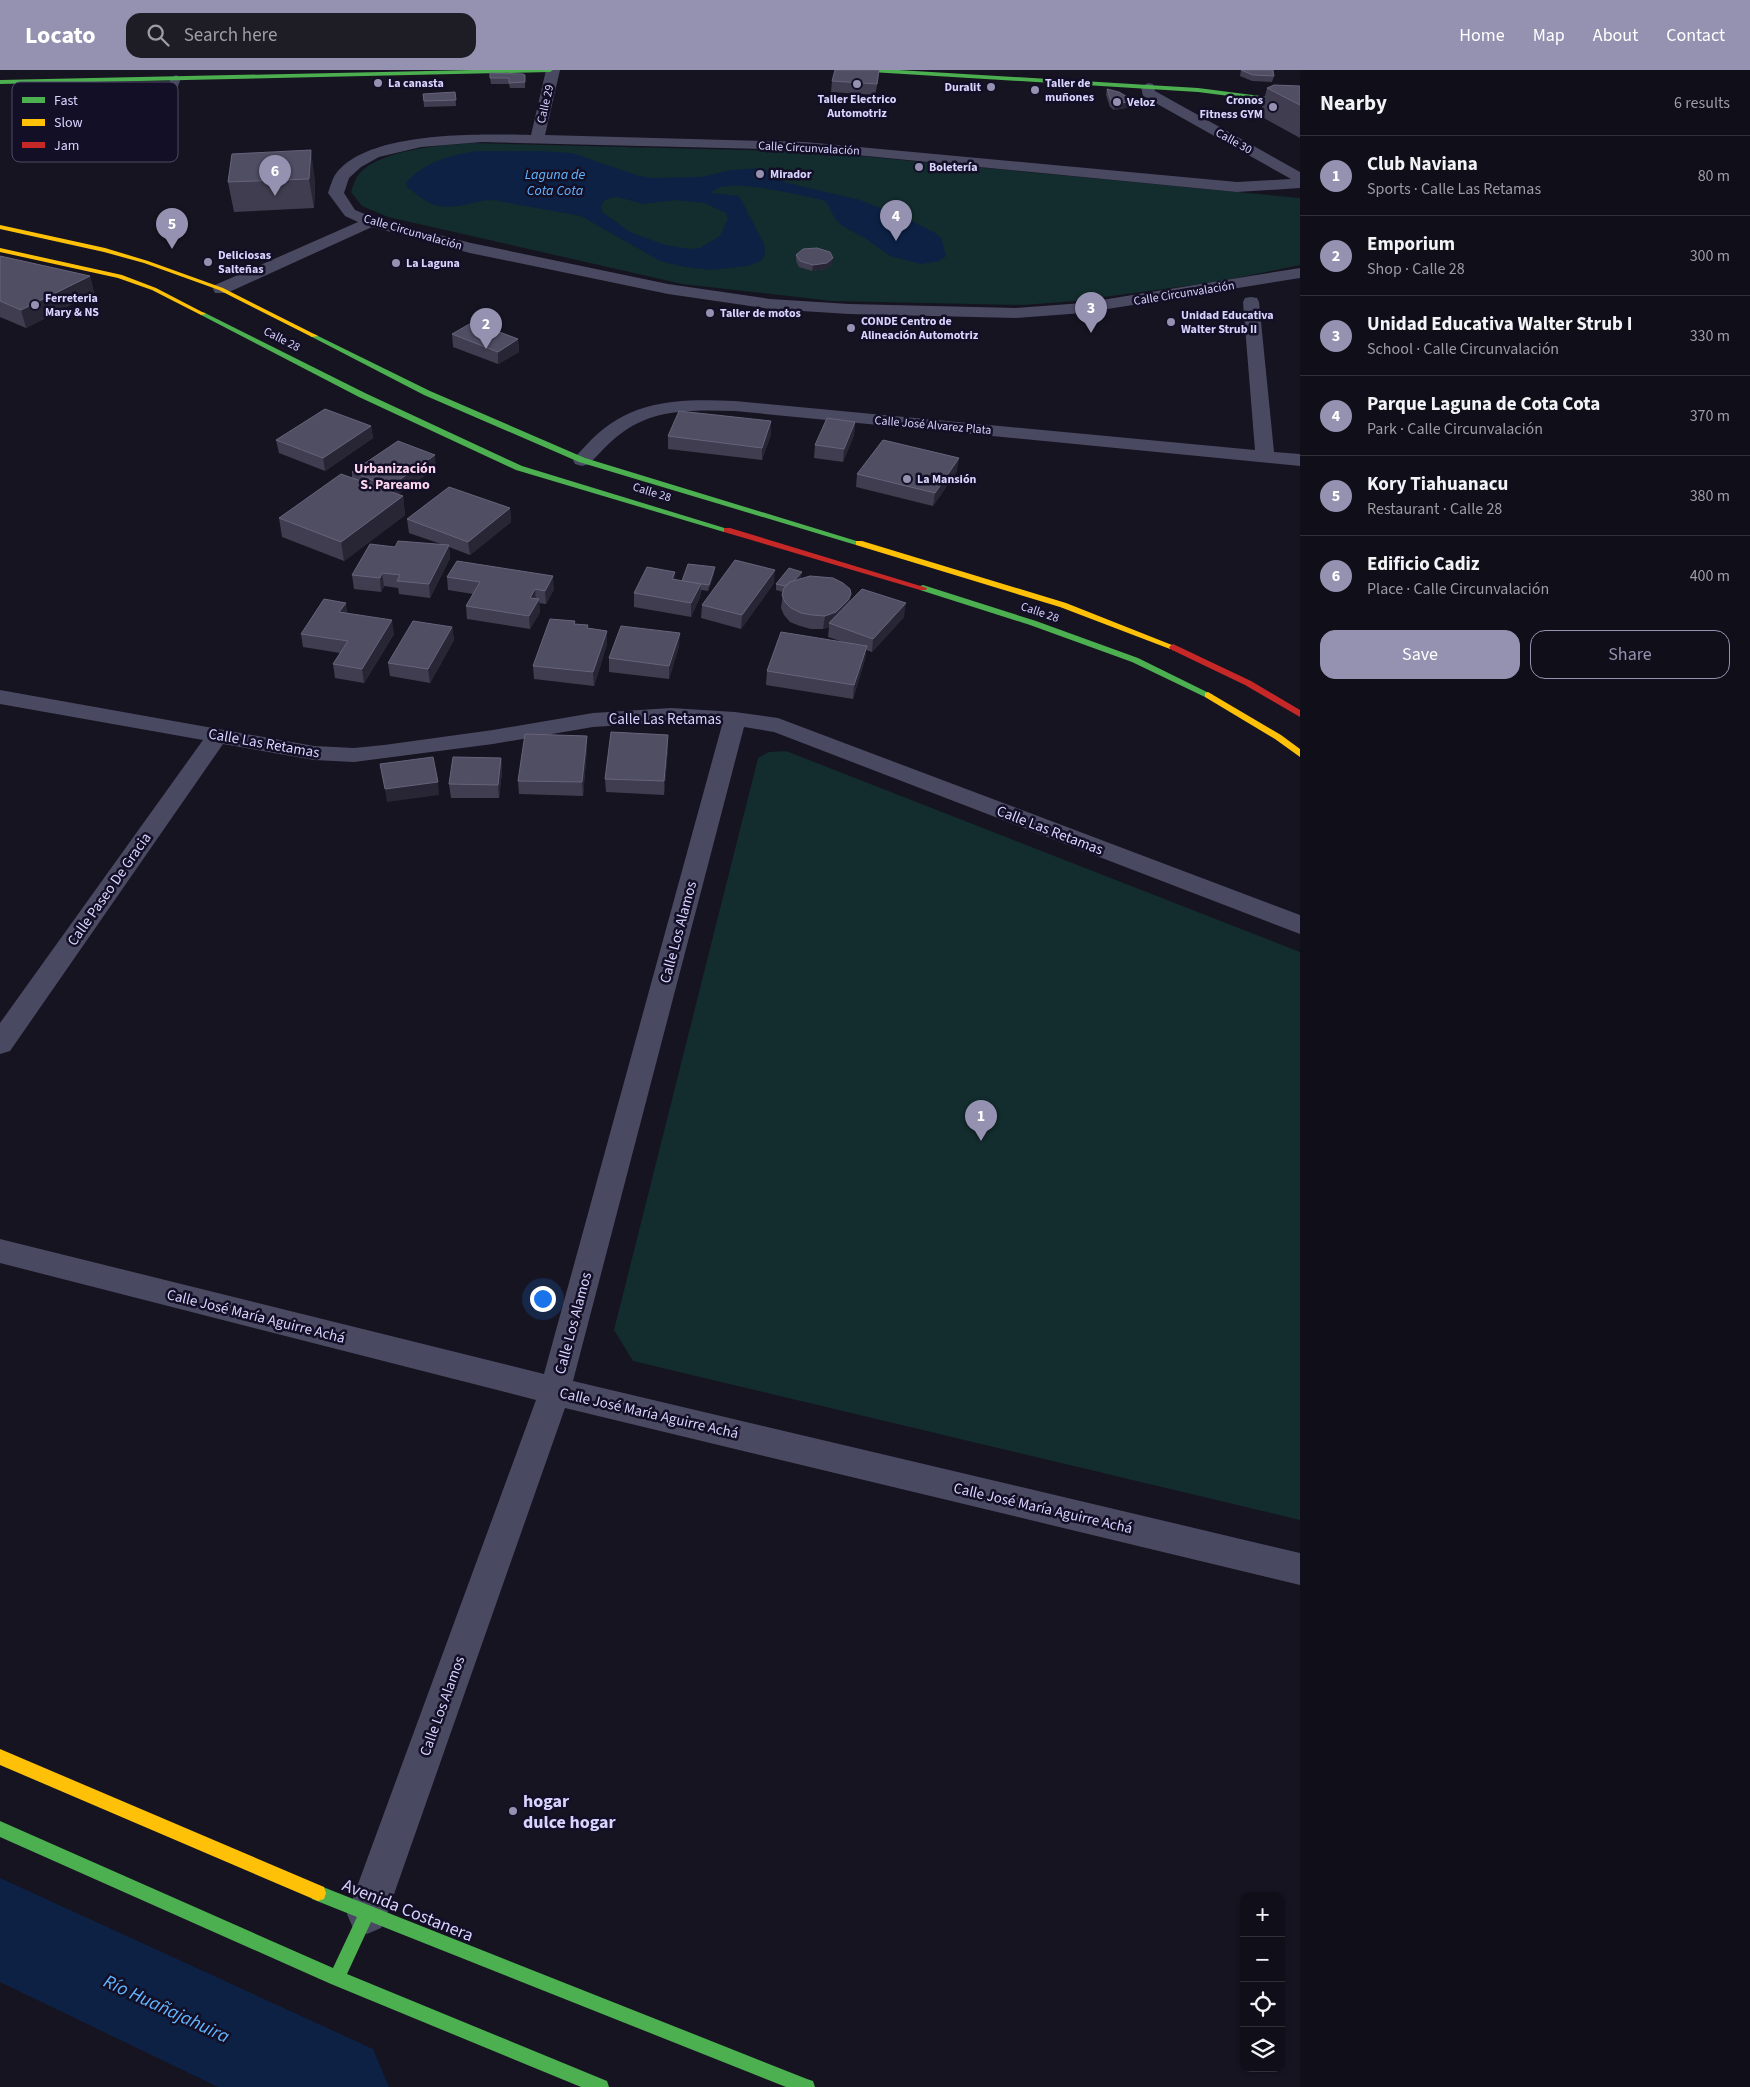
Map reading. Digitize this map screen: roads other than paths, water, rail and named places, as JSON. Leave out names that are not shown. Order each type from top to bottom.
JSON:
[{"type":"main road","points":[[0,82],[551,70]]},
{"type":"main road","points":[[871,70],[1151,79],[1198,90],[1300,103]]},
{"type":"main road","points":[[1056,70],[1300,94]]},
{"type":"main road","name":"Calle 28","points":[[0,227],[105,250],[221,289],[428,393],[582,460],[1063,605],[1163,642],[1248,683],[1300,714]]},
{"type":"main road","name":"Calle 28","points":[[0,250],[120,276],[154,289],[362,395],[518,468],[916,586],[1033,623],[1135,660],[1223,704],[1278,737],[1300,754]]},
{"type":"main road","points":[[154,289],[182,275]]},
{"type":"main road","points":[[559,481],[582,460]]},
{"type":"main road","points":[[916,586],[934,565]]},
{"type":"main road","points":[[1223,704],[1248,683]]},
{"type":"main road","name":"Avenida Costanera","points":[[0,1756],[367,1914],[807,2087]]},
{"type":"main road","points":[[0,1829],[337,1978],[602,2087]]},
{"type":"main road","points":[[337,1978],[367,1914]]},
{"type":"street","name":"Calle 29","points":[[537,138],[551,70]]},
{"type":"street","name":"Calle 30","points":[[1151,79],[1148,93],[1300,178]]},
{"type":"street","name":"Calle Circunvalación","points":[[1300,183],[1237,187],[805,146],[537,138],[434,140],[377,153],[348,169],[336,183],[336,194],[350,213],[371,222],[470,248],[668,289],[770,304],[849,309],[1016,313],[1140,299],[1300,273]]},
{"type":"street","points":[[221,289],[371,222]]},
{"type":"street","points":[[1251,302],[1265,456]]},
{"type":"street","name":"Calle José Alvarez Plata","points":[[582,460],[616,427],[645,412],[694,405],[744,407],[1300,460]]},
{"type":"street","name":"Calle Las Retamas","points":[[0,697],[314,753],[354,755],[493,737],[593,720],[671,716],[735,718],[778,725],[1300,926]]},
{"type":"street","name":"Calle Los Alamos","points":[[367,1914],[555,1391],[735,718]]},
{"type":"street","name":"Calle Paseo De Gracia","points":[[0,1044],[218,735]]},
{"type":"street","name":"Calle José María Aguirre Achá","points":[[0,1251],[555,1391],[1300,1569]]},
{"type":"lane","points":[[174,82],[176,78]]},
{"type":"water","name":"Laguna de Cota Cota","points":[[477,151],[538,151],[572,153],[639,176],[653,178],[702,177],[731,170],[763,168],[783,182],[860,200],[916,223],[941,238],[946,256],[939,261],[921,264],[890,256],[865,238],[844,227],[835,219],[827,203],[823,200],[764,188],[731,186],[719,188],[711,193],[739,196],[764,244],[765,254],[761,261],[747,266],[711,270],[685,267],[660,261],[581,216],[493,200],[442,207],[428,202],[408,188],[406,183],[421,170],[448,157]],"holes":[[[618,197],[643,204],[676,200],[705,203],[726,213],[728,219],[720,236],[700,248],[690,249],[665,245],[630,232],[602,212],[601,208],[605,200]]]},
{"type":"waterway","name":"Río Huañajahuira","points":[[0,1929],[335,2087]]},
{"type":"place","name":"La canasta","points":[[378,83]]},
{"type":"place","name":"Taller Electrico Automotriz","points":[[857,84]]},
{"type":"place","name":"Duralit","points":[[991,87]]},
{"type":"place","name":"Taller de muñones","points":[[1035,90]]},
{"type":"place","name":"Veloz","points":[[1117,102]]},
{"type":"place","name":"Cronos Fitness GYM","points":[[1273,107]]},
{"type":"place","name":"Boletería","points":[[919,167]]},
{"type":"place","name":"Mirador","points":[[760,174]]},
{"type":"place","name":"Edificio Cadiz","points":[[275,196]]},
{"type":"place","name":"Parque Laguna de Cota Cota","points":[[896,241]]},
{"type":"place","name":"Kory Tiahuanacu","points":[[172,249]]},
{"type":"place","name":"Deliciosas Salteñas","points":[[208,262]]},
{"type":"place","name":"La Laguna","points":[[396,263]]},
{"type":"place","name":"Ferreteria Mary & NS","points":[[35,305]]},
{"type":"place","name":"Taller de motos","points":[[710,313]]},
{"type":"place","name":"Unidad Educativa Walter Strub II","points":[[1171,322]]},
{"type":"place","name":"CONDE Centro de Alineación Automotriz","points":[[851,328]]},
{"type":"place","name":"Unidad Educativa Walter Strub I","points":[[1091,333]]},
{"type":"place","name":"Emporium","points":[[486,349]]},
{"type":"place","name":"La Mansión","points":[[907,479]]},
{"type":"place","name":"Club Naviana","points":[[981,1141]]},
{"type":"place","name":"hogar dulce hogar","points":[[513,1811]]},
{"type":"district","name":"Urbanización S. Pareamo","points":[[395,476]]}]
